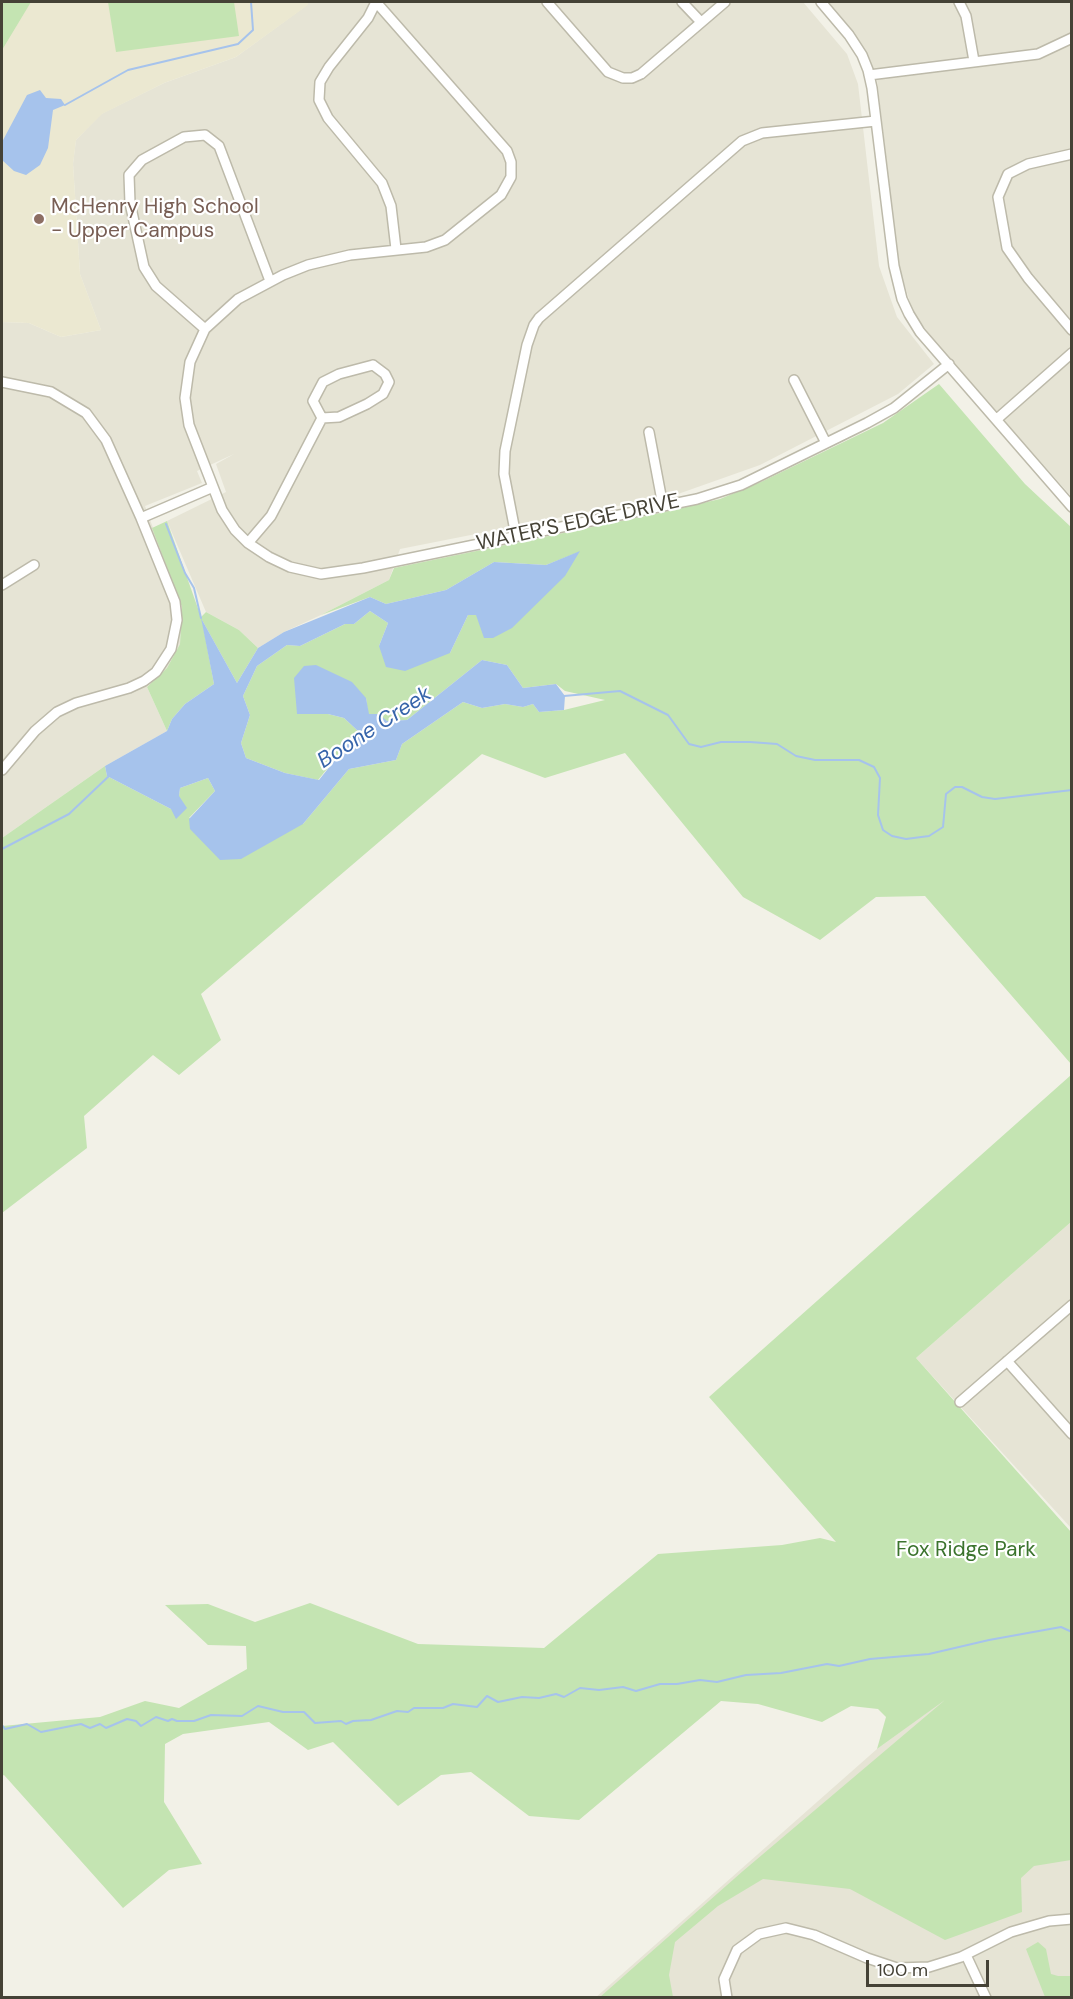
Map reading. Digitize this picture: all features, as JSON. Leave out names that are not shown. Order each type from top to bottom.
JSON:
[{"type":"street","points":[[270,281],[219,146],[205,135],[184,137],[142,160],[129,175],[130,203],[144,267],[156,286],[205,329],[238,299],[270,281],[308,265],[350,255],[426,247],[445,240],[501,195],[511,177],[511,162],[507,151],[376,2],[368,18],[320,82],[319,100],[328,118],[382,183],[391,206],[396,249]]},
{"type":"street","points":[[547,2],[608,72],[623,78],[632,78],[640,74],[725,2]]},
{"type":"street","points":[[682,2],[701,22]]},
{"type":"street","points":[[821,2],[855,43],[869,75],[894,266],[909,314],[920,332],[1071,506]]},
{"type":"street","points":[[959,2],[966,16],[974,61]]},
{"type":"street","points":[[869,75],[1038,54],[1071,38]]},
{"type":"street","points":[[516,536],[504,463],[527,345],[539,318],[742,141],[762,133],[876,121]]},
{"type":"street","points":[[1071,154],[1028,164],[1008,174],[998,197],[1007,248],[1028,278],[1071,330]]},
{"type":"street","name":"WATER’S EDGE DRIVE","points":[[205,329],[190,362],[185,398],[189,425],[222,510],[235,530],[248,543],[269,557],[290,567],[321,574],[363,568],[697,499],[741,484],[894,408],[949,364]]},
{"type":"street","points":[[997,419],[1071,353]]},
{"type":"street","points":[[373,366],[385,374],[389,382],[383,394],[339,417],[322,418],[313,400],[323,382],[339,374],[373,366]]},
{"type":"street","points":[[794,380],[826,443]]},
{"type":"street","points":[[2,382],[51,392],[86,413],[106,440],[175,602],[177,620],[174,641],[168,656],[156,672],[129,688],[76,703],[57,712],[35,731],[2,770]]},
{"type":"street","points":[[248,543],[272,516],[322,418]]},
{"type":"street","points":[[649,432],[663,506]]},
{"type":"street","points":[[141,518],[213,487]]},
{"type":"street","points":[[2,585],[34,565]]},
{"type":"street","points":[[960,1402],[1071,1305]]},
{"type":"street","points":[[1007,1361],[1071,1434]]},
{"type":"street","points":[[727,1998],[724,1979],[737,1950],[759,1934],[786,1928],[814,1935],[897,1968],[929,1967],[966,1955],[1011,1932],[1049,1921],[1071,1919]]},
{"type":"street","points":[[966,1955],[986,1998]]},
{"type":"shaded area","name":"McHenry High School - Upper Campus","points":[[2,2],[308,2],[308,5],[236,57],[164,83],[102,114],[76,140],[73,164],[80,274],[101,330],[61,337],[29,323],[2,322]]},
{"type":"shaded area","points":[[308,2],[803,2],[847,54],[858,84],[879,266],[897,317],[934,364],[898,394],[760,465],[678,494],[400,549],[389,580],[284,632],[258,648],[239,630],[206,612],[167,521],[226,492],[216,464],[234,454],[197,471],[202,483],[145,506],[182,607],[180,644],[167,668],[147,687],[167,731],[105,766],[2,838],[2,322],[29,323],[61,337],[101,330],[80,274],[73,164],[76,140],[101,114],[164,83],[236,57]]},
{"type":"shaded area","points":[[826,2],[1071,2],[1071,496],[943,352],[911,306],[899,266],[877,80],[854,34]]},
{"type":"shaded area","points":[[1071,1222],[1071,1528],[916,1358]]},
{"type":"shaded area","points":[[954,1693],[1071,1725],[1071,1997],[595,1998],[877,1749]]},
{"type":"green space","points":[[2,2],[31,2],[2,50]]},
{"type":"green space","points":[[108,2],[234,2],[239,36],[116,52]]},
{"type":"green space","points":[[939,384],[1025,484],[1071,527],[1071,1064],[925,896],[876,897],[820,940],[743,897],[625,753],[545,778],[482,754],[201,994],[221,1040],[179,1075],[153,1055],[84,1116],[87,1148],[2,1213],[2,838],[105,766],[107,776],[171,809],[179,796],[180,788],[208,778],[215,791],[189,818],[303,824],[349,769],[396,760],[402,744],[463,702],[482,708],[505,704],[523,707],[533,704],[539,712],[564,710],[605,700],[565,691],[556,684],[523,688],[507,665],[482,660],[407,720],[387,721],[368,714],[366,698],[297,714],[328,714],[344,718],[358,731],[318,780],[285,773],[246,758],[241,743],[250,715],[243,696],[257,666],[287,645],[300,646],[345,624],[354,624],[370,611],[388,623],[379,646],[450,653],[468,615],[476,614],[579,552],[546,565],[494,562],[446,590],[386,604],[370,597],[321,615],[389,580],[394,568],[720,499],[763,481],[883,423]]},
{"type":"green space","points":[[167,521],[201,617],[206,612],[239,630],[258,648],[237,683],[202,620],[214,684],[185,704],[172,719],[167,731],[147,687],[167,668],[180,644],[182,607],[152,528]]},
{"type":"green space","name":"Fox Ridge Park","points":[[1071,1075],[1071,1222],[916,1358],[1071,1532],[1071,1860],[1034,1866],[1021,1878],[1022,1912],[945,1940],[850,1889],[763,1879],[718,1906],[675,1942],[669,1975],[673,1997],[600,1997],[743,1871],[945,1700],[877,1749],[886,1717],[878,1709],[851,1706],[822,1722],[758,1704],[721,1701],[579,1820],[529,1816],[471,1772],[441,1775],[398,1806],[333,1742],[308,1750],[269,1722],[183,1734],[165,1744],[164,1802],[202,1864],[169,1870],[123,1908],[4,1775],[2,1776],[2,1726],[100,1717],[145,1701],[179,1708],[247,1669],[246,1646],[208,1645],[165,1605],[208,1604],[255,1622],[310,1603],[418,1644],[544,1648],[658,1554],[782,1545],[820,1538],[836,1542],[709,1397]]},
{"type":"green space","points":[[1038,1942],[1046,1949],[1051,1974],[1071,1976],[1071,1997],[1045,1997],[1026,1949]]},
{"type":"water","points":[[40,90],[46,98],[61,99],[65,105],[53,110],[48,148],[40,165],[26,175],[14,171],[2,160],[2,142],[27,95]]},
{"type":"water","points":[[580,551],[565,576],[512,628],[493,638],[484,638],[476,615],[468,615],[450,653],[405,671],[386,667],[379,646],[388,623],[370,611],[354,624],[345,624],[300,646],[287,645],[257,666],[243,696],[250,715],[241,743],[246,758],[285,773],[319,780],[358,731],[344,718],[328,714],[297,714],[294,678],[304,666],[316,665],[352,682],[366,698],[369,714],[379,714],[387,721],[407,720],[482,660],[507,665],[523,688],[556,684],[565,696],[564,710],[539,712],[533,704],[523,707],[505,704],[482,708],[463,702],[402,744],[396,760],[349,769],[303,824],[241,859],[220,860],[190,829],[189,819],[215,791],[208,778],[180,788],[179,796],[187,808],[176,819],[171,809],[107,776],[105,766],[167,731],[172,719],[185,704],[214,684],[201,618],[237,683],[258,648],[284,632],[370,597],[386,604],[446,590],[494,562],[546,565]]},
{"type":"waterway","points":[[65,105],[128,70],[238,44],[253,30],[251,2]]},
{"type":"waterway","points":[[166,524],[185,573],[194,588],[201,618]]},
{"type":"waterway","points":[[564,696],[620,691],[668,715],[689,744],[701,747],[721,742],[777,744],[796,756],[815,760],[859,760],[874,767],[880,778],[878,815],[883,830],[892,836],[906,839],[929,836],[943,827],[946,794],[955,787],[962,787],[982,797],[995,799],[1072,790]]},
{"type":"waterway","name":"Boone Creek","points":[[2,849],[69,814],[110,775]]},
{"type":"waterway","points":[[2,1725],[5,1729],[27,1724],[41,1732],[81,1724],[90,1728],[100,1724],[106,1728],[127,1719],[136,1721],[141,1726],[156,1717],[168,1721],[172,1719],[194,1721],[211,1715],[242,1716],[258,1706],[283,1712],[304,1712],[315,1723],[341,1721],[346,1724],[353,1721],[371,1720],[397,1711],[408,1712],[414,1708],[443,1708],[453,1704],[477,1707],[487,1696],[498,1702],[556,1694],[564,1697],[580,1688],[599,1690],[623,1687],[636,1691],[660,1684],[700,1680],[717,1682],[746,1675],[781,1673],[827,1664],[839,1666],[870,1659],[929,1654],[1061,1627],[1072,1632]]},
{"type":"place","name":"McHenry High School - Upper Campus","points":[[39,219]]}]
